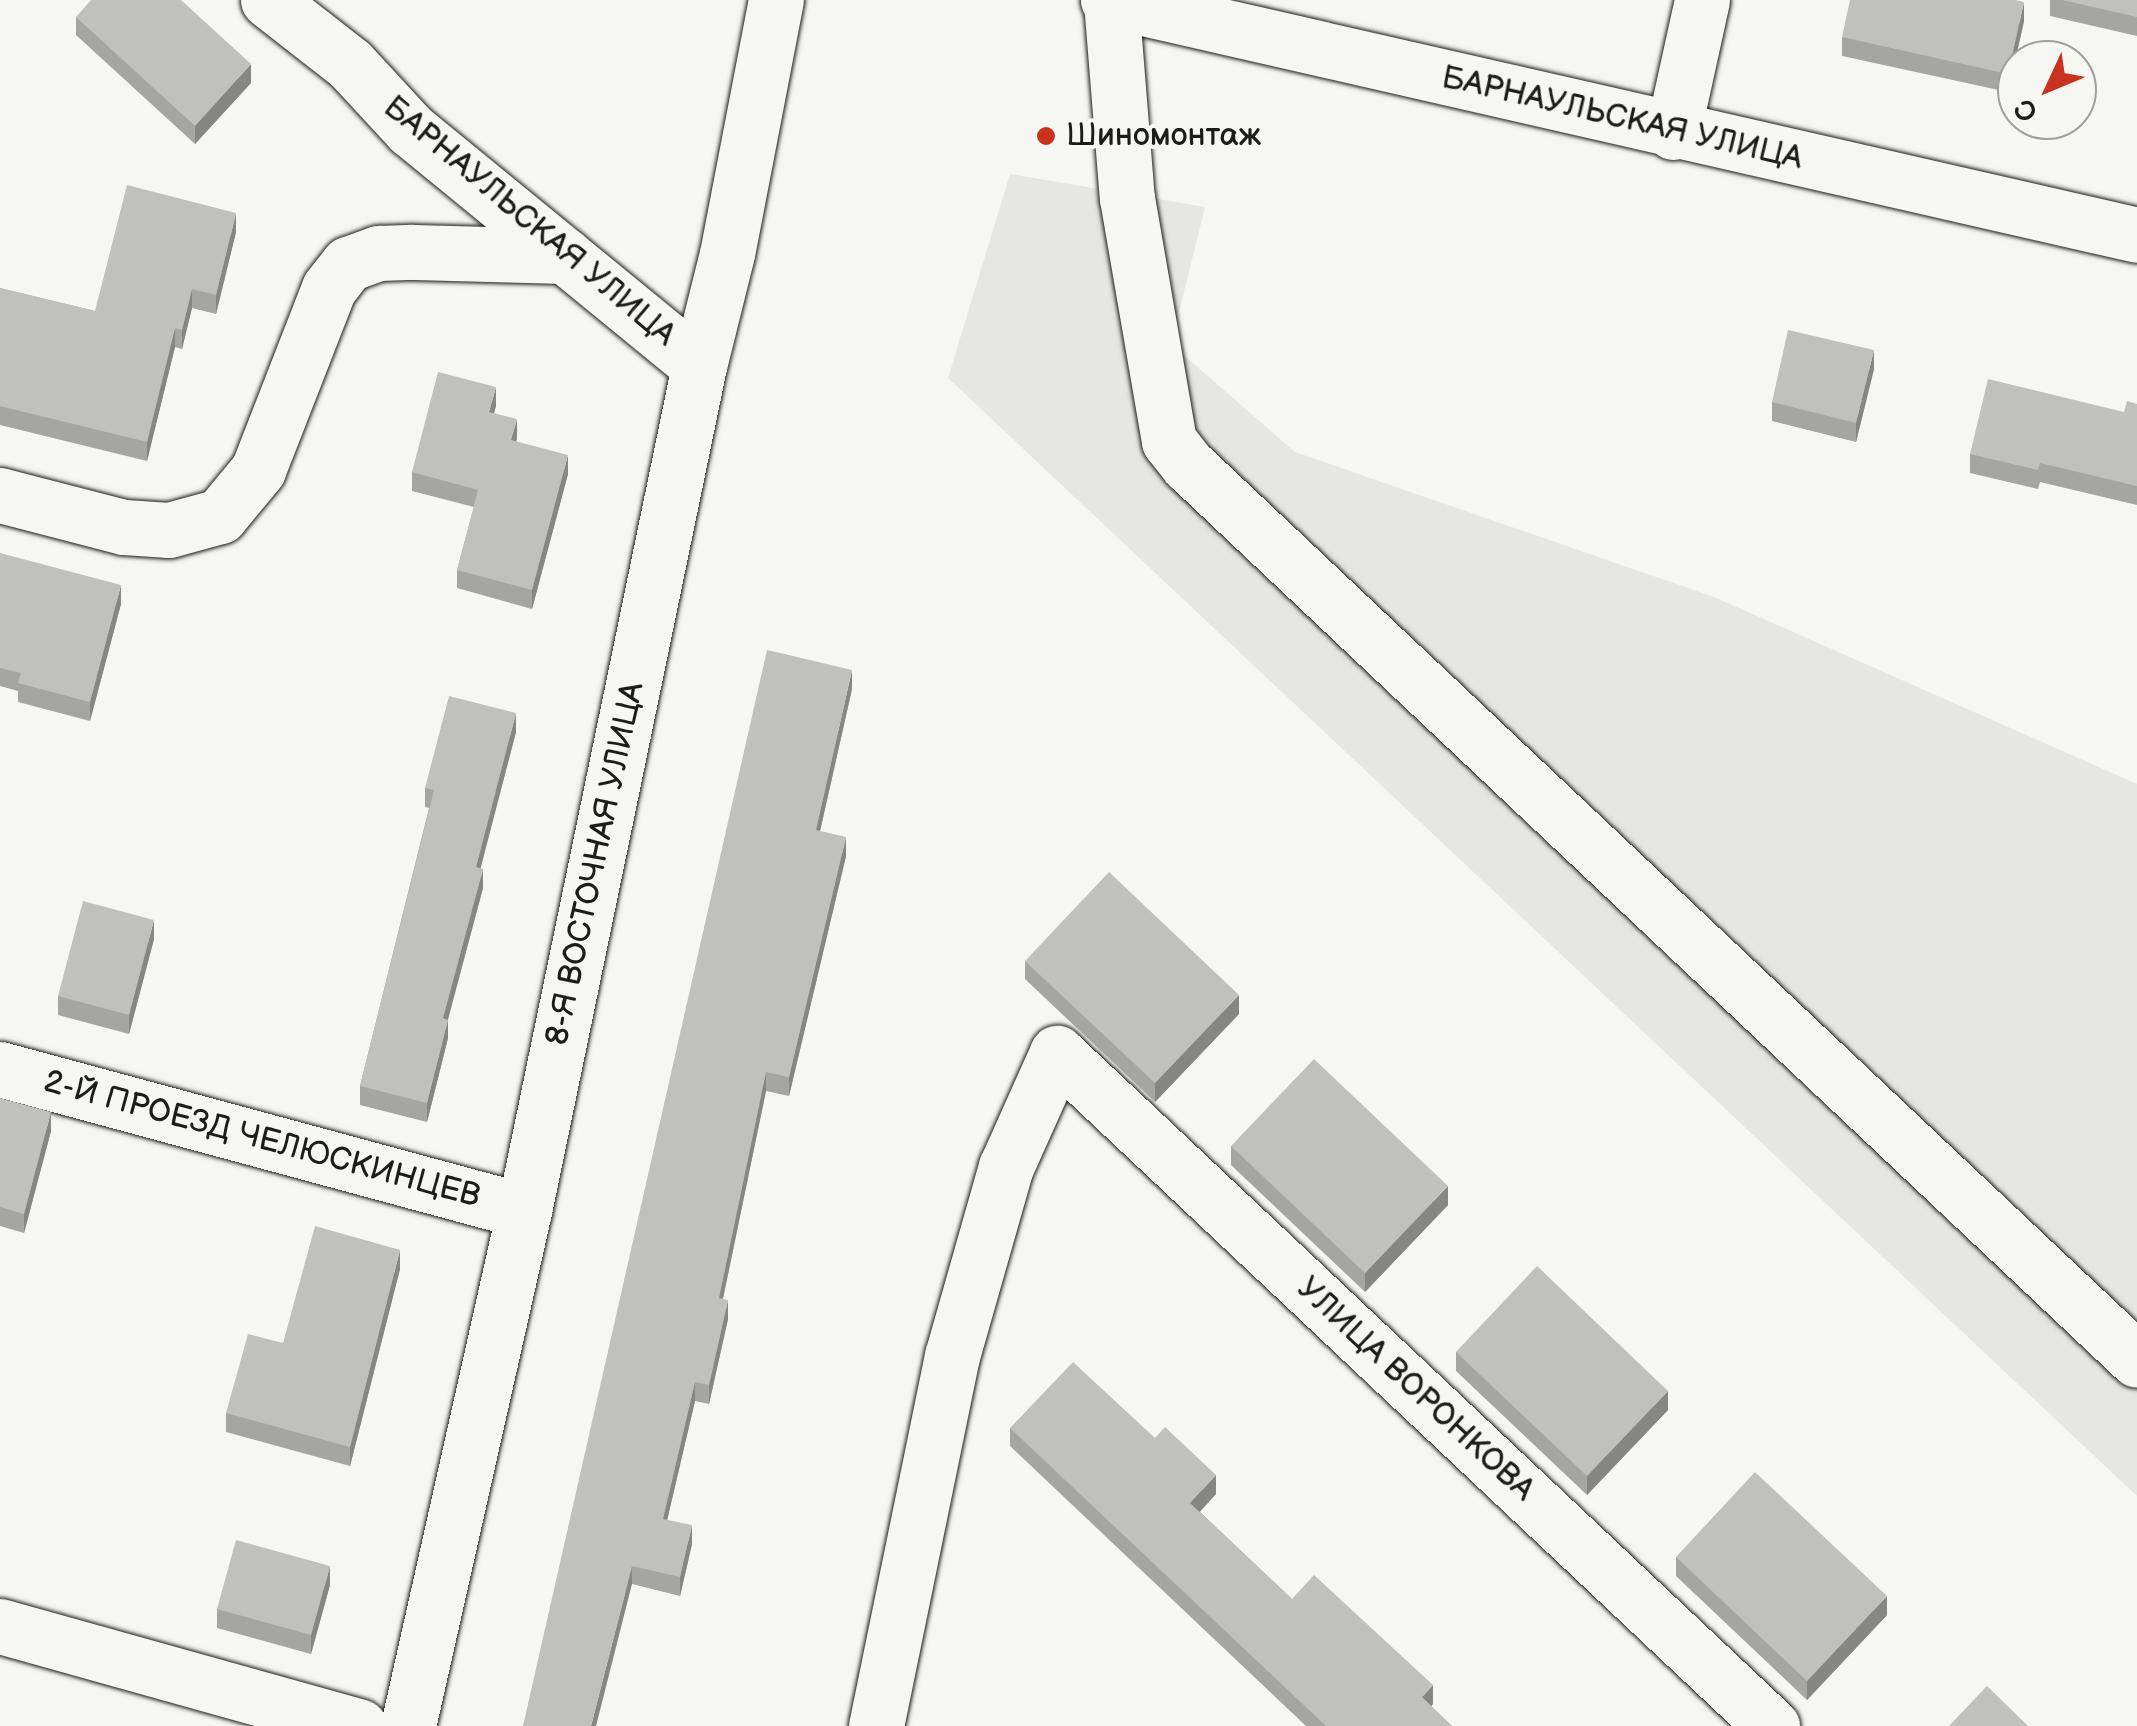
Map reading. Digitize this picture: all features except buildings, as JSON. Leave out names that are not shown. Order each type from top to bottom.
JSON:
[{"type":"street","name":"БАРНАУЛЬСКАЯ УЛИЦА","points":[[268,0],[350,64],[411,130],[699,366]]},
{"type":"street","name":"8-Я ВОСТОЧНАЯ УЛИЦА","points":[[408,1726],[524,1211],[699,366],[727,254],[776,0]]},
{"type":"street","name":"БАРНАУЛЬСКАЯ УЛИЦА","points":[[1110,0],[1673,132],[2137,235]]},
{"type":"street","points":[[1110,0],[1128,198],[1169,441],[1188,466],[2137,1360]]},
{"type":"street","points":[[1673,132],[1702,0]]},
{"type":"street","points":[[0,496],[124,527],[169,530],[220,516],[258,470],[329,288],[348,264],[379,253],[565,256]]},
{"type":"street","name":"УЛИЦА ВОРОНКОВА","points":[[876,1726],[952,1356],[1006,1167],[1057,1053],[1772,1726]]},
{"type":"street","name":"2-Й ПРОЕЗД ЧЕЛЮСКИНЦЕВ","points":[[0,1069],[524,1211]]},
{"type":"street","points":[[0,1626],[358,1726]]},
{"type":"shaded area","points":[[1010,174],[1205,207],[1171,344],[1295,452],[1714,597],[2137,784],[2137,1496],[948,378]]},
{"type":"place","name":"Шиномонтаж","points":[[1046,136]]}]
